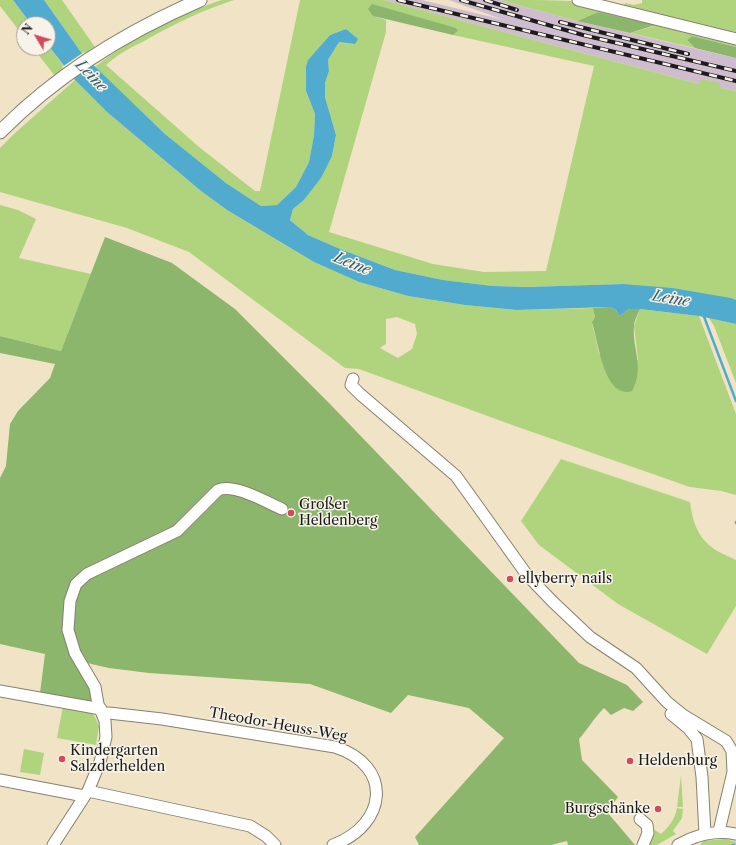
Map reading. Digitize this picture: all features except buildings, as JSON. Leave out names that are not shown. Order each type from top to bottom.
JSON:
[{"type":"main road","points":[[0,132],[44,92],[92,57],[153,21],[200,0]]},
{"type":"street","points":[[578,0],[736,39]]},
{"type":"street","points":[[353,379],[351,384],[360,394],[456,476],[527,575],[553,602],[590,637],[636,668],[667,702],[683,715],[726,741],[732,750],[733,772],[719,831]]},
{"type":"street","points":[[53,845],[86,793],[100,762],[106,737],[105,721],[95,687],[75,652],[68,630],[70,601],[76,584],[87,574],[177,531],[218,490],[225,487],[282,509]]},
{"type":"street","points":[[636,668],[634,673],[637,680],[666,710],[688,728],[697,739],[702,777],[705,834]]},
{"type":"street","name":"Theodor-Heuss-Weg","points":[[0,691],[102,712],[162,719],[335,747],[350,752],[363,763],[374,779],[378,795],[372,814],[361,828],[343,841],[332,845]]},
{"type":"street","points":[[0,780],[86,793],[250,826],[266,836],[275,845]]},
{"type":"street","points":[[640,819],[648,825],[648,833],[643,845]]},
{"type":"street","points":[[682,844],[705,834],[719,831],[736,834]]},
{"type":"shaded area","points":[[384,0],[422,0],[504,20],[449,0],[500,0],[577,21],[736,58],[736,91],[720,88],[720,83],[699,84]]},
{"type":"green space","points":[[0,0],[13,0],[25,16],[16,16],[16,27],[0,6]]},
{"type":"green space","points":[[44,0],[62,0],[95,47],[83,55]]},
{"type":"green space","points":[[222,0],[234,0],[167,28],[115,57],[106,65],[199,147],[255,191],[260,191],[300,0],[384,0],[699,84],[701,79],[720,83],[720,88],[736,91],[736,300],[623,284],[527,287],[493,286],[443,280],[395,270],[308,235],[290,220],[293,209],[303,201],[332,156],[336,135],[325,97],[325,83],[329,71],[328,60],[339,42],[355,44],[346,29],[330,35],[308,60],[306,91],[315,114],[314,135],[309,162],[296,187],[277,205],[261,206],[226,183],[165,134],[95,67],[122,48],[156,28],[207,5]],"holes":[[[373,16],[458,31],[453,35],[594,66],[546,271],[484,272],[433,264],[329,232],[386,32],[386,20]]]},
{"type":"green space","points":[[500,0],[594,2],[624,5],[625,3],[634,5],[642,3],[642,0],[736,0],[736,47],[692,36],[687,40],[695,48],[630,33],[654,26],[598,12],[577,21]]},
{"type":"green space","points":[[372,4],[456,28],[458,31],[453,35],[373,16],[368,9]]},
{"type":"green space","points":[[598,12],[655,25],[630,33],[577,21]]},
{"type":"green space","points":[[692,36],[736,47],[736,58],[695,48],[687,40]]},
{"type":"green space","points":[[39,56],[56,56],[65,68],[55,76]]},
{"type":"green space","points":[[75,80],[107,112],[201,191],[227,210],[314,262],[359,282],[408,296],[465,305],[517,310],[593,308],[595,317],[592,322],[599,354],[638,360],[634,326],[640,309],[699,316],[736,414],[736,495],[721,491],[690,487],[515,426],[359,369],[345,368],[189,252],[127,228],[0,192],[0,148]],"holes":[[[397,317],[415,324],[417,334],[412,349],[398,358],[380,348],[386,344],[386,319]]]},
{"type":"green space","points":[[0,205],[18,210],[36,219],[19,258],[91,274],[61,351],[0,336]]},
{"type":"green space","points":[[105,237],[172,263],[235,309],[330,404],[579,663],[627,685],[643,702],[633,711],[624,708],[611,715],[604,708],[579,739],[582,760],[618,797],[607,812],[635,845],[568,845],[567,841],[551,845],[419,845],[415,837],[504,738],[469,708],[408,695],[391,713],[310,684],[149,673],[109,668],[78,661],[95,704],[40,693],[45,654],[0,644],[0,478],[6,466],[10,424],[18,411],[50,378],[55,364],[0,353],[0,336],[61,351]]},
{"type":"green space","points":[[610,307],[616,310],[619,316],[629,309],[640,309],[634,324],[638,374],[632,391],[622,391],[615,387],[604,367],[600,354],[592,322],[595,317],[593,308]]},
{"type":"green space","points":[[709,318],[736,324],[736,383],[714,326]]},
{"type":"green space","points":[[561,459],[690,502],[695,524],[701,536],[712,547],[736,560],[736,606],[707,654],[618,604],[539,545],[521,521]]},
{"type":"green space","points":[[63,706],[93,713],[99,726],[96,745],[57,738]]},
{"type":"green space","points":[[24,749],[44,753],[40,775],[20,772]]},
{"type":"green space","points":[[681,775],[683,807],[677,807]]},
{"type":"green space","points":[[677,808],[683,809],[682,818],[673,831],[676,834],[657,845],[646,845],[650,827],[661,834],[667,829],[675,816]]},
{"type":"green space","points":[[726,839],[736,842],[736,845],[700,845],[703,841]]},
{"type":"water","points":[[13,0],[44,0],[55,16],[25,16]]},
{"type":"water","name":"Leine","points":[[56,17],[83,55],[165,134],[226,183],[261,206],[277,205],[296,187],[309,162],[314,135],[315,114],[306,91],[306,67],[308,60],[330,35],[346,29],[358,39],[355,44],[339,42],[328,60],[329,71],[325,83],[325,97],[336,135],[332,156],[321,178],[303,201],[293,209],[290,220],[308,235],[395,270],[443,280],[493,286],[527,287],[623,284],[672,288],[731,298],[736,300],[736,324],[699,316],[640,309],[629,309],[619,316],[616,310],[610,307],[517,310],[465,305],[408,296],[359,282],[314,262],[227,210],[201,191],[107,112],[75,80],[56,55]]},
{"type":"pier","points":[[84,52],[95,64],[72,80],[62,67]]},
{"type":"waterway","points":[[703,314],[736,401]]},
{"type":"railway","points":[[398,0],[736,81]]},
{"type":"railway","points":[[461,0],[583,35],[736,71]]},
{"type":"railway","points":[[485,0],[517,10]]},
{"type":"railway","points":[[560,22],[688,54]]},
{"type":"place","name":"Großer Heldenberg","points":[[291,513]]},
{"type":"place","name":"ellyberry nails","points":[[510,579]]},
{"type":"place","name":"Kindergarten Salzderhelden","points":[[62,759]]},
{"type":"place","name":"Heldenburg","points":[[630,761]]},
{"type":"place","name":"Burgschänke","points":[[658,809]]}]
